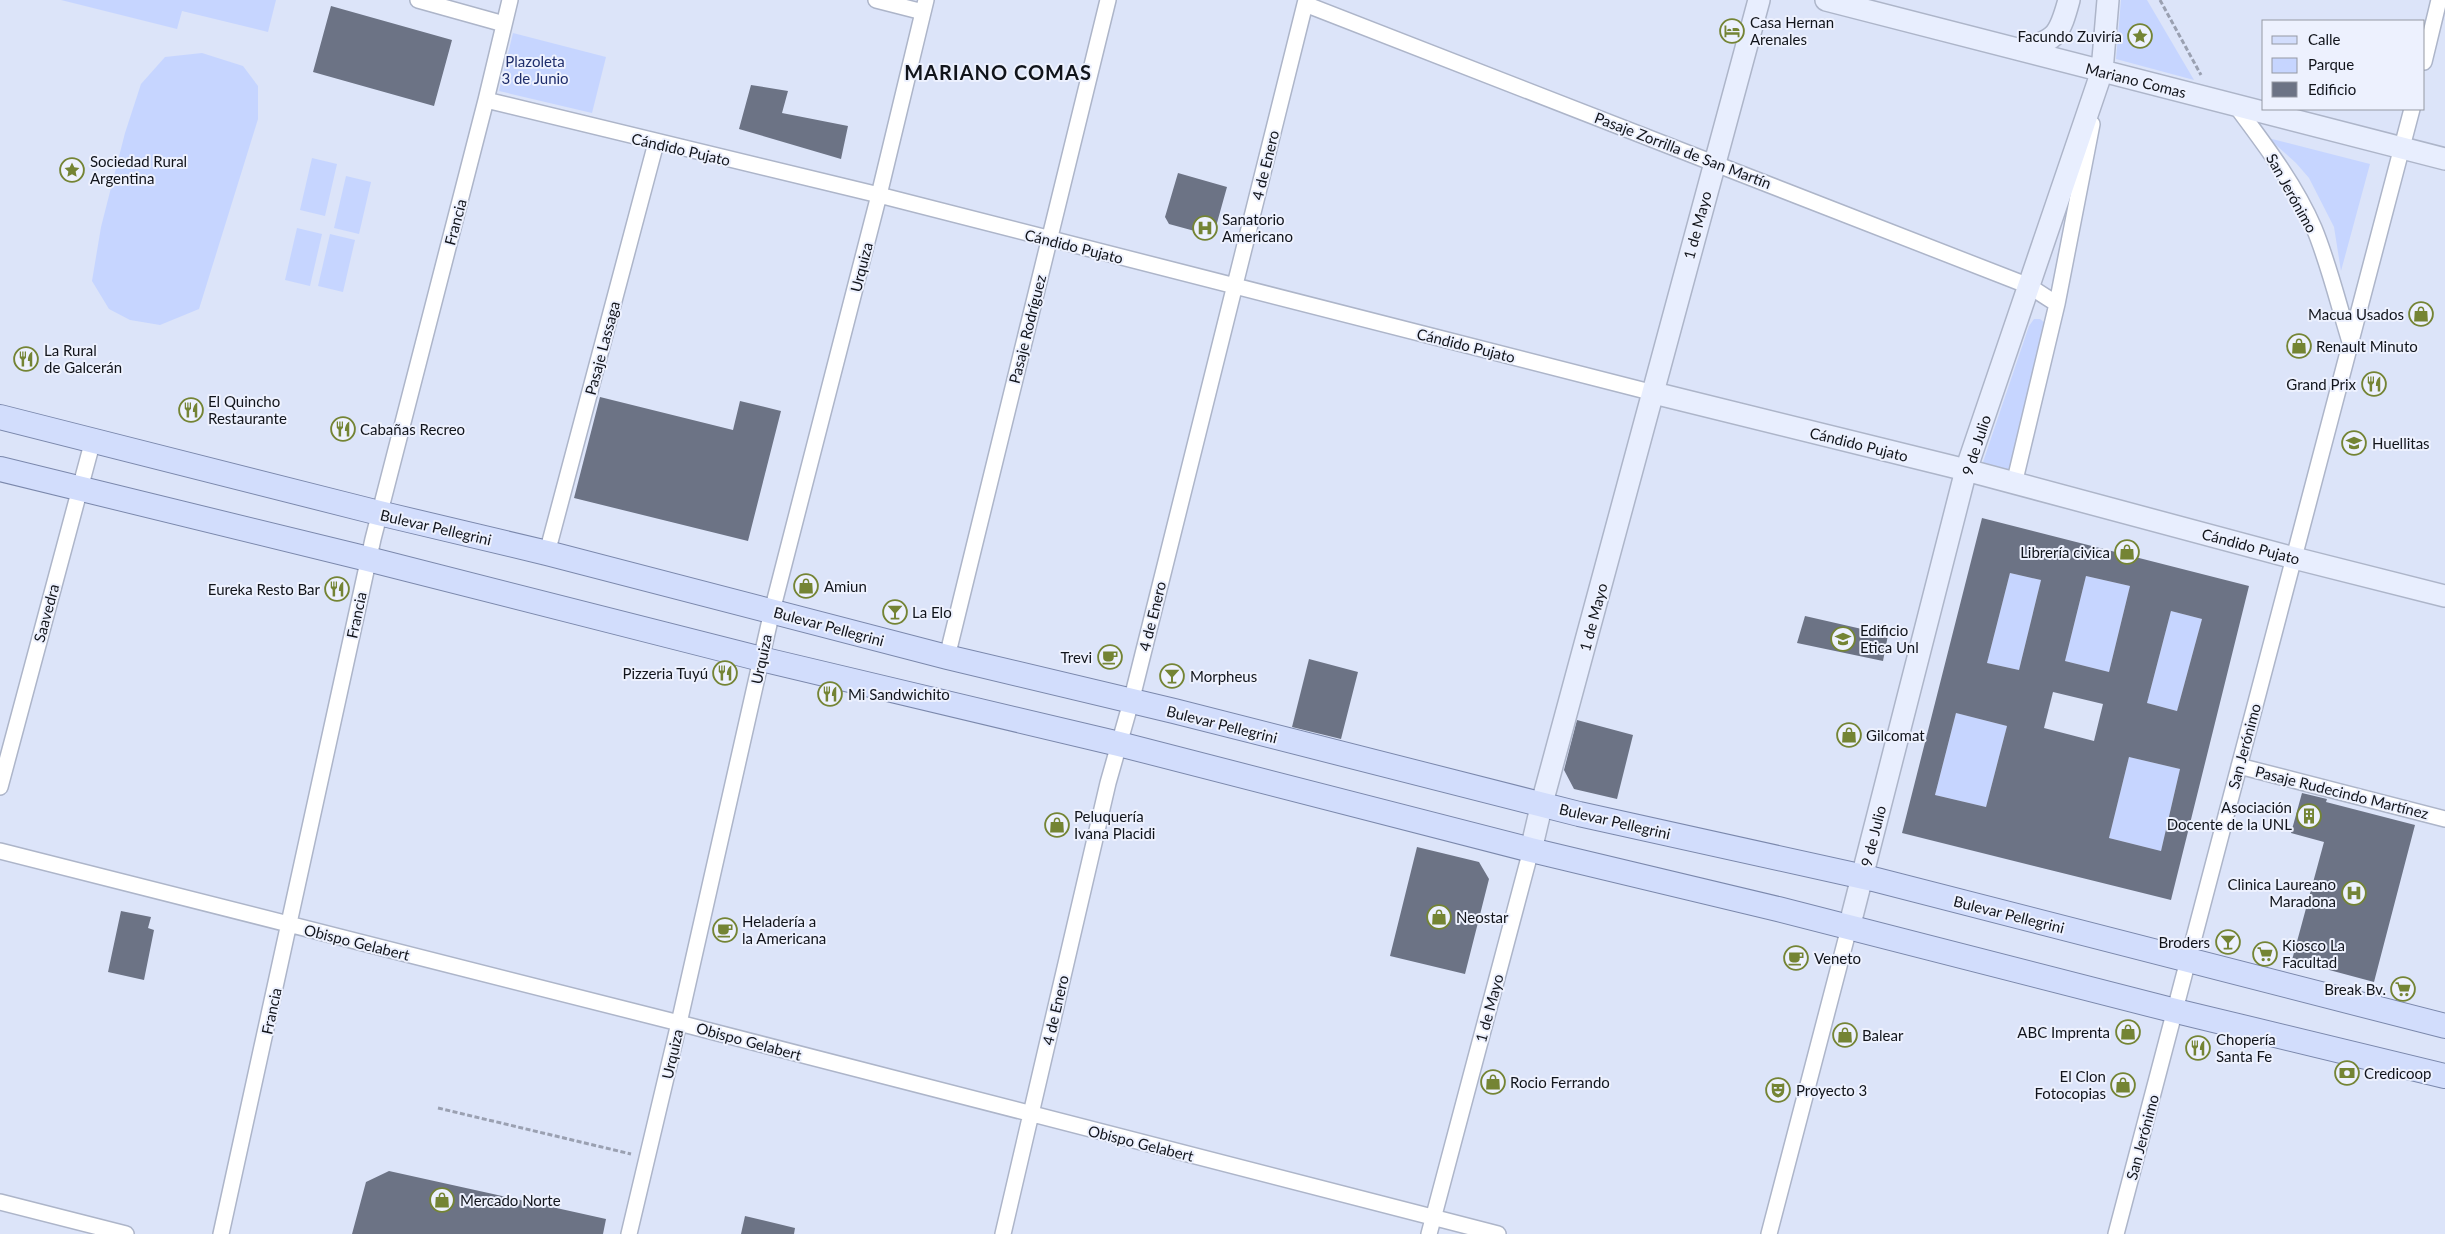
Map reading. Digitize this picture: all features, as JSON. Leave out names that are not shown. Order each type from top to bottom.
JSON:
[{"type":"main road","name":"1 de Mayo","points":[[1531,850],[1542,803],[1654,393],[1713,162],[1759,0]]},
{"type":"main road","name":"Mariano Comas","points":[[1826,0],[2445,159]]},
{"type":"main road","points":[[2022,49],[2041,45],[2053,39],[2061,25],[2069,0]]},
{"type":"main road","name":"9 de Julio","points":[[1849,928],[1966,470],[2102,71],[2108,0]]},
{"type":"main road","name":"Cándido Pujato","points":[[1654,393],[1966,470],[2294,558],[2445,596]]},
{"type":"main road","name":"Bulevar Pellegrini","points":[[0,417],[379,513],[547,553],[947,657],[1184,714],[1542,803],[1579,814],[1863,877],[2445,1026]]},
{"type":"main road","points":[[0,469],[368,559],[762,659],[1119,744],[1531,850],[1778,909],[2176,1011],[2445,1076]]},
{"type":"street","points":[[418,0],[504,24]]},
{"type":"street","name":"Francia","points":[[222,1234],[368,559],[510,0]]},
{"type":"street","points":[[876,0],[925,6]]},
{"type":"street","name":"Pasaje Rodríguez","points":[[947,657],[1108,0]]},
{"type":"street","points":[[2425,58],[2439,0]]},
{"type":"street","name":"Pasaje Zorrilla de San Martín","points":[[1306,2],[2029,286],[2057,304]]},
{"type":"street","name":"4 de Enero","points":[[1003,1234],[1119,744],[1306,2]]},
{"type":"street","name":"Urquiza","points":[[629,1234],[679,1023],[772,611],[879,195],[925,6]]},
{"type":"street","points":[[2014,484],[2057,304],[2102,71]]},
{"type":"street","name":"Cándido Pujato","points":[[486,100],[656,143],[879,195],[1654,393]]},
{"type":"street","name":"San Jerónimo","points":[[2236,106],[2275,160],[2314,229],[2352,344]]},
{"type":"street","name":"San Jerónimo","points":[[2116,1234],[2352,344],[2412,110]]},
{"type":"street","name":"Pasaje Lassaga","points":[[547,553],[656,143]]},
{"type":"street","name":"Saavedra","points":[[0,787],[93,440]]},
{"type":"street","name":"Pasaje Rudecindo Martínez","points":[[2239,766],[2445,819]]},
{"type":"street","name":"1 de Mayo","points":[[1430,1234],[1531,850]]},
{"type":"street","name":"Obispo Gelabert","points":[[0,851],[679,1023],[1498,1234]]},
{"type":"street","name":"9 de Julio","points":[[1769,1234],[1849,928]]},
{"type":"street","points":[[0,1202],[126,1234]]},
{"type":"path","points":[[2160,0],[2214,100]]},
{"type":"path","points":[[438,1108],[646,1157]]},
{"type":"green space","points":[[61,0],[276,0],[268,32],[182,11],[177,29]]},
{"type":"green space","points":[[2121,0],[2147,0],[2194,80],[2116,59]]},
{"type":"green space","name":"Plazoleta 3 de Junio","points":[[513,33],[606,57],[592,113],[499,91]]},
{"type":"green space","points":[[202,53],[243,66],[258,86],[258,119],[199,309],[160,325],[130,320],[109,309],[92,281],[101,227],[125,133],[141,84],[165,57]]},
{"type":"green space","points":[[2268,138],[2370,164],[2341,271],[2334,227],[2309,178],[2296,163]]},
{"type":"green space","points":[[312,158],[337,164],[325,216],[300,210]]},
{"type":"green space","points":[[346,176],[371,182],[359,234],[334,228]]},
{"type":"green space","points":[[297,228],[322,234],[310,286],[285,280]]},
{"type":"green space","points":[[330,234],[355,240],[343,292],[318,286]]},
{"type":"green space","points":[[2034,319],[2040,319],[2045,323],[2010,475],[1981,468],[2029,326]]},
{"type":"green space","points":[[2010,573],[2041,580],[2019,670],[1987,663]]},
{"type":"green space","points":[[2086,576],[2130,586],[2109,672],[2065,661]]},
{"type":"green space","points":[[2171,611],[2202,619],[2177,711],[2147,703]]},
{"type":"green space","points":[[1956,713],[2007,726],[1986,807],[1935,795]]},
{"type":"green space","points":[[2129,757],[2180,769],[2161,851],[2109,838]]},
{"type":"building","points":[[331,6],[452,40],[434,106],[313,72]]},
{"type":"building","points":[[751,85],[788,91],[782,113],[848,126],[841,159],[739,129]]},
{"type":"building","points":[[1178,173],[1227,187],[1215,230],[1202,227],[1202,233],[1169,224],[1165,217]]},
{"type":"building","points":[[600,397],[733,430],[740,401],[781,411],[748,541],[574,498]]},
{"type":"building","points":[[1982,518],[2249,586],[2171,900],[1902,833]],"holes":[[[2010,573],[2041,580],[2019,670],[1987,663]],[[2086,576],[2130,586],[2109,672],[2065,661]],[[2171,611],[2202,619],[2177,711],[2147,703]],[[2053,692],[2103,704],[2094,741],[2044,728]],[[1956,713],[2007,726],[1986,807],[1935,795]],[[2129,757],[2180,769],[2161,851],[2109,838]]]},
{"type":"building","name":"Edificio Etica Unl","points":[[1805,616],[1888,635],[1883,661],[1797,643]]},
{"type":"building","points":[[1309,659],[1358,672],[1341,739],[1292,727]]},
{"type":"building","points":[[1577,720],[1633,735],[1617,799],[1574,789],[1564,770]]},
{"type":"building","name":"Clinica Laureano Maradona","points":[[2302,793],[2327,799],[2326,802],[2415,825],[2374,982],[2292,960],[2324,842],[2291,833]]},
{"type":"building","name":"Neostar","points":[[1417,847],[1479,862],[1489,879],[1465,974],[1390,956]]},
{"type":"building","points":[[121,911],[151,917],[148,928],[154,930],[144,980],[108,972]]},
{"type":"building","name":"Mercado Norte","points":[[389,1171],[606,1219],[603,1234],[352,1234],[366,1182]]},
{"type":"building","points":[[745,1216],[795,1228],[794,1234],[741,1234]]},
{"type":"place","name":"Casa Hernan Arenales","points":[[1732,31]]},
{"type":"place","name":"Facundo Zuviría","points":[[2140,36]]},
{"type":"place","name":"Sociedad Rural Argentina","points":[[72,170]]},
{"type":"place","name":"Sanatorio Americano","points":[[1205,228]]},
{"type":"place","name":"Macua Usados","points":[[2421,314]]},
{"type":"place","name":"Renault Minuto","points":[[2299,346]]},
{"type":"place","name":"La Rural de Galcerán","points":[[26,359]]},
{"type":"place","name":"Grand Prix","points":[[2374,384]]},
{"type":"place","name":"El Quincho Restaurante","points":[[191,410]]},
{"type":"place","name":"Cabañas Recreo","points":[[343,429]]},
{"type":"place","name":"Huellitas","points":[[2354,443]]},
{"type":"place","name":"Librería civica","points":[[2127,552]]},
{"type":"place","name":"Amiun","points":[[806,586]]},
{"type":"place","name":"Eureka Resto Bar","points":[[337,589]]},
{"type":"place","name":"La Elo","points":[[895,612]]},
{"type":"place","name":"Edificio Etica Unl","points":[[1843,639]]},
{"type":"place","name":"Trevi","points":[[1110,657]]},
{"type":"place","name":"Pizzeria Tuyú","points":[[725,673]]},
{"type":"place","name":"Morpheus","points":[[1172,676]]},
{"type":"place","name":"Mi Sandwichito","points":[[830,694]]},
{"type":"place","name":"Gilcomat","points":[[1849,735]]},
{"type":"place","name":"Asociación Docente de la UNL","points":[[2309,816]]},
{"type":"place","name":"Peluquería Ivana Placidi","points":[[1057,825]]},
{"type":"place","name":"Clinica Laureano Maradona","points":[[2354,893]]},
{"type":"place","name":"Neostar","points":[[1439,917]]},
{"type":"place","name":"Heladería a la Americana","points":[[725,930]]},
{"type":"place","name":"Broders","points":[[2228,942]]},
{"type":"place","name":"Kiosco La Facultad","points":[[2265,954]]},
{"type":"place","name":"Veneto","points":[[1796,958]]},
{"type":"place","name":"Break Bv.","points":[[2403,989]]},
{"type":"place","name":"ABC Imprenta","points":[[2128,1032]]},
{"type":"place","name":"Balear","points":[[1845,1035]]},
{"type":"place","name":"Chopería Santa Fe","points":[[2198,1048]]},
{"type":"place","name":"Credicoop","points":[[2347,1073]]},
{"type":"place","name":"Rocio Ferrando","points":[[1493,1082]]},
{"type":"place","name":"El Clon Fotocopias","points":[[2123,1085]]},
{"type":"place","name":"Proyecto 3","points":[[1778,1090]]},
{"type":"place","name":"Mercado Norte","points":[[442,1200]]},
{"type":"district","name":"MARIANO COMAS","points":[[998,72]]}]
